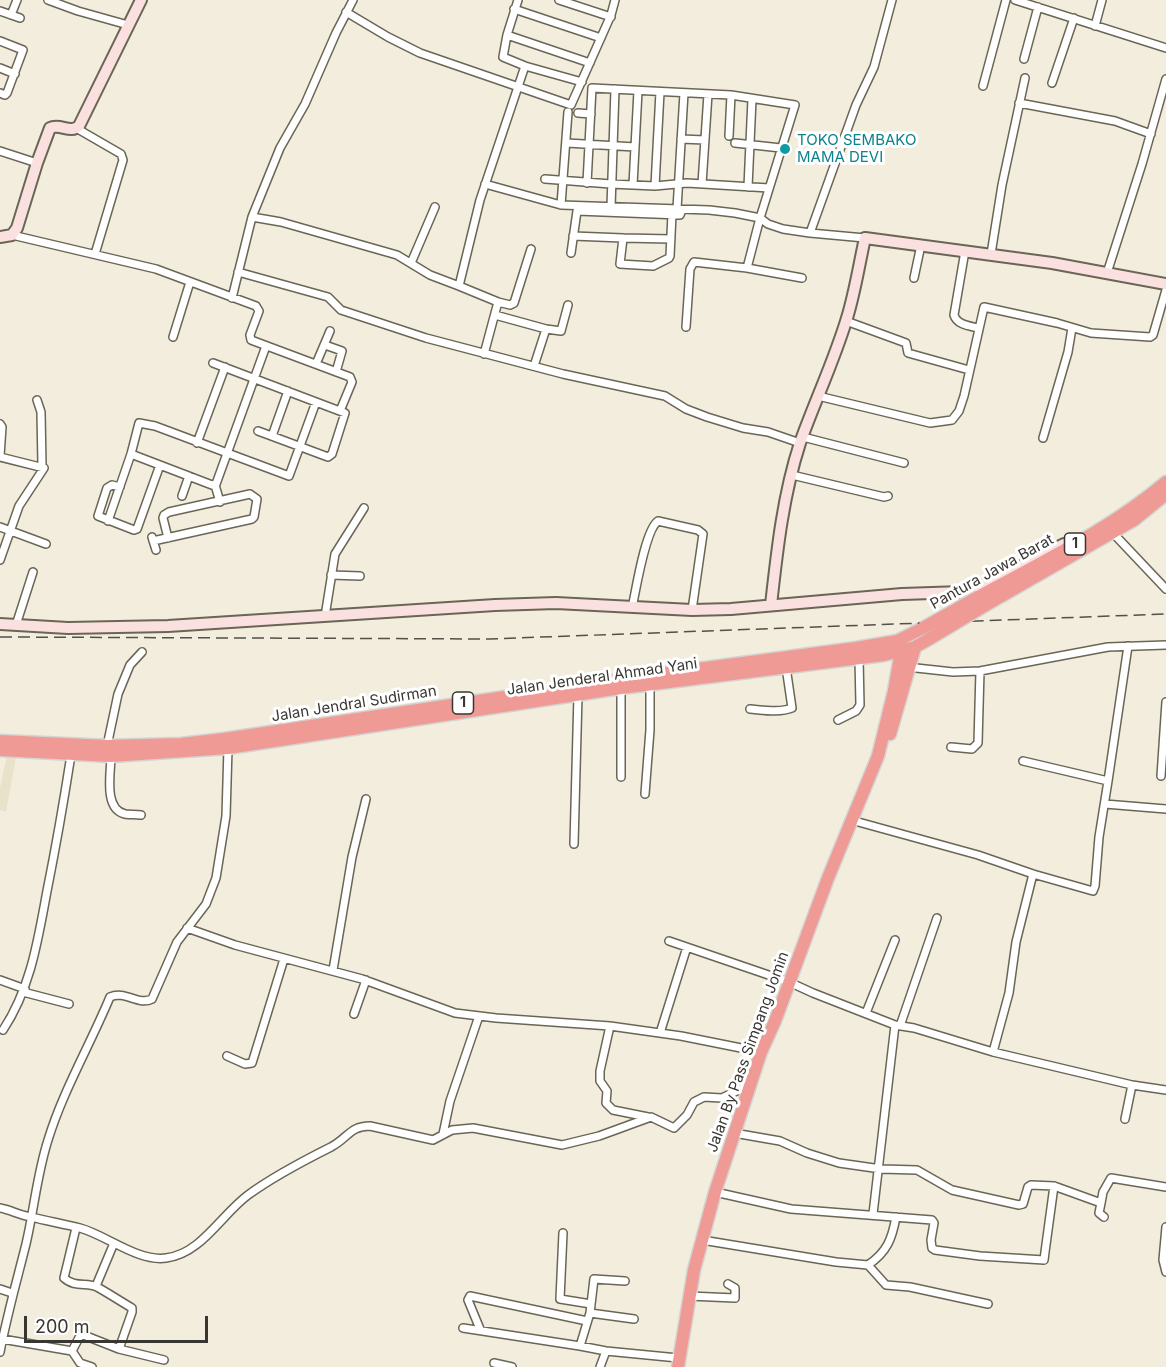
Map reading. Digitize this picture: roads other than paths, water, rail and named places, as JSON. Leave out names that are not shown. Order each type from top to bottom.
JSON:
[{"type":"highway","name":"1","points":[[1110,529],[1166,482]]},
{"type":"highway","name":"1","points":[[1085,542],[1143,513],[1166,494]]},
{"type":"highway","name":"Jalan Jenderal Ahmad Yani","points":[[0,750],[71,755],[109,751],[228,748],[621,688],[650,686],[901,651],[915,647],[926,634],[1085,542]]},
{"type":"highway","name":"Jalan Jendral Sudirman","points":[[0,741],[109,751],[181,744],[722,665],[856,648],[926,634]]},
{"type":"highway","name":"Jalan By Pass Simpang Jomin","points":[[678,1363],[689,1296],[702,1240],[749,1085],[878,756],[894,691],[915,647]]},
{"type":"highway","name":"Jalan By Pass Simpang Jomin","points":[[878,756],[892,730],[904,666],[901,651]]},
{"type":"highway","points":[[884,654],[891,666],[894,691]]},
{"type":"street","points":[[11,15],[17,0]]},
{"type":"street","points":[[48,0],[128,25]]},
{"type":"street","points":[[76,128],[88,109],[141,0]]},
{"type":"street","points":[[232,298],[252,217],[280,148],[305,104],[353,0]]},
{"type":"street","points":[[518,0],[503,57],[525,66],[582,82]]},
{"type":"street","points":[[559,0],[610,17]]},
{"type":"street","points":[[561,205],[570,109],[610,17],[615,0]]},
{"type":"street","points":[[810,233],[856,105],[874,67],[892,0]]},
{"type":"street","points":[[982,86],[1006,0]]},
{"type":"street","points":[[1015,0],[1166,48]]},
{"type":"street","points":[[1095,26],[1102,0]]},
{"type":"street","points":[[1024,59],[1038,7]]},
{"type":"street","points":[[514,9],[601,38]]},
{"type":"street","points":[[0,11],[20,18]]},
{"type":"street","points":[[346,12],[388,38],[420,53],[518,87],[570,109]]},
{"type":"street","points":[[1052,83],[1074,18]]},
{"type":"street","points":[[507,35],[590,63]]},
{"type":"street","points":[[0,41],[24,50],[7,93],[5,95],[0,93]]},
{"type":"street","points":[[459,286],[464,273],[472,225],[525,66]]},
{"type":"street","points":[[0,68],[15,74]]},
{"type":"street","points":[[991,254],[1025,78]]},
{"type":"street","points":[[1107,273],[1166,79]]},
{"type":"street","points":[[587,183],[592,88],[731,95],[795,105],[747,268]]},
{"type":"street","points":[[611,207],[615,89]]},
{"type":"street","points":[[633,185],[638,90]]},
{"type":"street","points":[[655,186],[660,92]]},
{"type":"street","points":[[623,238],[621,264],[654,266],[669,257],[677,211],[684,93]]},
{"type":"street","points":[[702,184],[708,94]]},
{"type":"street","points":[[729,136],[731,95]]},
{"type":"street","points":[[748,187],[752,99]]},
{"type":"street","points":[[1019,103],[1115,121],[1151,134]]},
{"type":"street","points":[[578,113],[591,114]]},
{"type":"street","points":[[12,235],[22,218],[37,163],[50,128],[54,126],[66,129],[76,128],[121,154],[123,160],[95,254]]},
{"type":"street","points":[[681,140],[705,140]]},
{"type":"street","points":[[567,143],[635,147]]},
{"type":"street","points":[[735,143],[781,148]]},
{"type":"street","points":[[0,151],[37,163]]},
{"type":"street","points":[[545,179],[655,186],[702,184],[769,188]]},
{"type":"street","points":[[485,184],[561,205],[735,213],[760,218],[774,226],[810,233],[991,254],[1166,284]]},
{"type":"street","points":[[411,263],[435,207]]},
{"type":"street","points":[[571,254],[577,211],[677,211]]},
{"type":"street","points":[[252,217],[281,222],[397,255],[430,275],[510,305],[514,303],[531,249]]},
{"type":"street","points":[[0,237],[12,235],[156,268],[258,308],[250,338],[252,341],[350,377],[352,382],[340,411]]},
{"type":"street","points":[[573,236],[671,239]]},
{"type":"street","points":[[771,605],[781,527],[792,475],[802,440],[846,321],[865,238]]},
{"type":"street","points":[[914,278],[921,245]]},
{"type":"street","points":[[965,251],[954,315],[955,319],[960,322],[978,328]]},
{"type":"street","points":[[686,327],[691,263],[695,261],[802,278]]},
{"type":"street","points":[[238,272],[328,297],[340,310],[426,338],[604,384],[665,396],[686,409],[743,428],[904,463]]},
{"type":"street","points":[[172,337],[190,282]]},
{"type":"street","points":[[818,396],[930,423],[946,422],[952,420],[959,411],[982,308],[987,307],[1107,335],[1151,337],[1166,290]]},
{"type":"street","points":[[484,354],[498,302]]},
{"type":"street","points":[[495,315],[561,332],[568,305]]},
{"type":"street","points":[[846,321],[906,343],[908,353],[969,370]]},
{"type":"street","points":[[1043,438],[1068,352],[1072,328]]},
{"type":"street","points":[[534,366],[546,329]]},
{"type":"street","points":[[316,364],[330,331]]},
{"type":"street","points":[[325,345],[343,352],[336,372]]},
{"type":"street","points":[[220,502],[215,485],[266,346]]},
{"type":"street","points":[[213,363],[340,411],[345,415],[330,456],[326,457],[258,431]]},
{"type":"street","points":[[197,443],[225,367]]},
{"type":"street","points":[[272,436],[288,391]]},
{"type":"street","points":[[0,560],[19,506],[44,470],[41,412],[37,400]]},
{"type":"street","points":[[108,520],[131,454],[139,423],[156,426],[289,476],[316,402]]},
{"type":"street","points":[[0,424],[2,432],[0,456],[42,466]]},
{"type":"street","points":[[131,454],[215,485]]},
{"type":"street","points":[[120,487],[109,486],[102,496],[98,516],[130,530],[137,529],[160,465]]},
{"type":"street","points":[[792,475],[884,497],[888,496]]},
{"type":"street","points":[[182,496],[189,476]]},
{"type":"street","points":[[156,550],[152,539],[168,538],[252,519],[257,499],[250,494],[164,514],[168,538]]},
{"type":"street","points":[[326,610],[335,552],[364,508]]},
{"type":"street","points":[[632,608],[644,553],[654,525],[658,521],[698,530],[703,534],[692,610]]},
{"type":"street","points":[[0,527],[46,544]]},
{"type":"street","points":[[1110,529],[1166,589]]},
{"type":"street","points":[[0,624],[120,627],[495,604],[556,603],[692,610],[968,591],[1064,544],[1085,542]]},
{"type":"street","points":[[16,625],[33,572]]},
{"type":"street","points":[[331,575],[360,576]]},
{"type":"street","points":[[311,615],[326,610],[347,614]]},
{"type":"street","points":[[904,666],[953,672],[980,671],[1096,649],[1166,645]]},
{"type":"street","points":[[851,820],[978,855],[1033,874],[1094,891],[1128,646]]},
{"type":"street","points":[[141,815],[123,814],[115,807],[111,798],[109,751],[118,694],[130,665],[142,652]]},
{"type":"street","points":[[838,720],[856,711],[860,705],[859,658]]},
{"type":"street","points":[[750,709],[782,711],[792,708],[786,667]]},
{"type":"street","points":[[951,747],[972,749],[978,743],[980,671]]},
{"type":"street","points":[[645,794],[650,730],[650,686]]},
{"type":"street","points":[[621,688],[621,777]]},
{"type":"street","points":[[574,844],[578,695]]},
{"type":"street","points":[[1161,776],[1166,702]]},
{"type":"street","points":[[0,1352],[2,1333],[32,1217],[48,1137],[77,1068],[94,1038],[110,997],[121,994],[146,1001],[152,999],[168,961],[187,928],[206,904],[216,878],[226,816],[228,748]]},
{"type":"street","points":[[3,1030],[24,990],[34,959],[71,755]]},
{"type":"street","points":[[1023,761],[1108,781]]},
{"type":"street","points":[[333,970],[352,857],[366,799]]},
{"type":"street","points":[[1105,804],[1166,809]]},
{"type":"street","points":[[993,1052],[1009,993],[1016,942],[1033,874]]},
{"type":"street","points":[[873,1214],[897,1025],[937,918]]},
{"type":"street","points":[[187,928],[235,945],[366,980],[440,1009],[479,1016],[610,1026],[761,1052]]},
{"type":"street","points":[[866,1013],[895,940]]},
{"type":"street","points":[[669,941],[789,982],[897,1025],[993,1052],[1132,1085],[1166,1090]]},
{"type":"street","points":[[660,1034],[687,947]]},
{"type":"street","points":[[227,1056],[245,1064],[252,1063],[284,959]]},
{"type":"street","points":[[0,980],[69,1004]]},
{"type":"street","points":[[354,1014],[366,980]]},
{"type":"street","points":[[443,1134],[450,1101],[479,1016]]},
{"type":"street","points":[[610,1026],[600,1081],[607,1091],[606,1103],[613,1110],[651,1117],[674,1128],[687,1115],[694,1102],[704,1097],[722,1098],[749,1085]]},
{"type":"street","points":[[1125,1119],[1132,1085]]},
{"type":"street","points":[[0,1208],[76,1228],[133,1252],[160,1259],[168,1258],[191,1249],[233,1206],[250,1193],[304,1159],[342,1140],[356,1127],[370,1126],[425,1140],[438,1139],[452,1130],[473,1128],[562,1145],[599,1136],[651,1117]]},
{"type":"street","points":[[734,1133],[780,1141],[807,1153],[839,1163],[877,1169],[916,1170],[952,1190],[1019,1205],[1023,1204],[1030,1186],[1054,1186],[1101,1203]]},
{"type":"street","points":[[1104,1217],[1099,1213],[1108,1180],[1111,1178],[1166,1187]]},
{"type":"street","points":[[715,1192],[791,1209],[932,1220],[934,1223],[931,1240],[932,1248],[935,1250],[1042,1261],[1054,1186]]},
{"type":"street","points":[[702,1240],[868,1265],[879,1258],[888,1247],[897,1217]]},
{"type":"street","points":[[1166,1227],[1162,1260],[1166,1272]]},
{"type":"street","points":[[76,1228],[64,1278],[76,1285],[96,1286],[102,1292],[132,1308],[119,1349]]},
{"type":"street","points":[[563,1233],[560,1299],[591,1304]]},
{"type":"street","points":[[96,1286],[114,1243]]},
{"type":"street","points":[[868,1265],[886,1285],[910,1287],[988,1304]]},
{"type":"street","points":[[580,1346],[590,1312],[595,1279],[626,1281]]},
{"type":"street","points":[[689,1296],[735,1298],[735,1288],[728,1284]]},
{"type":"street","points":[[0,1289],[12,1293]]},
{"type":"street","points":[[480,1329],[468,1300],[470,1296],[587,1321]]},
{"type":"street","points":[[590,1312],[634,1319]]},
{"type":"street","points":[[463,1328],[678,1363]]},
{"type":"street","points":[[2,1333],[72,1351]]},
{"type":"street","points":[[92,1367],[75,1359],[72,1351],[80,1334],[119,1349],[164,1360]]},
{"type":"street","points":[[600,1367],[606,1351]]},
{"type":"street","points":[[494,1363],[520,1367]]},
{"type":"railway","points":[[0,637],[489,639],[1166,614]]},
{"type":"place","name":"TOKO SEMBAKO MAMA DEVI","points":[[785,149]]}]
